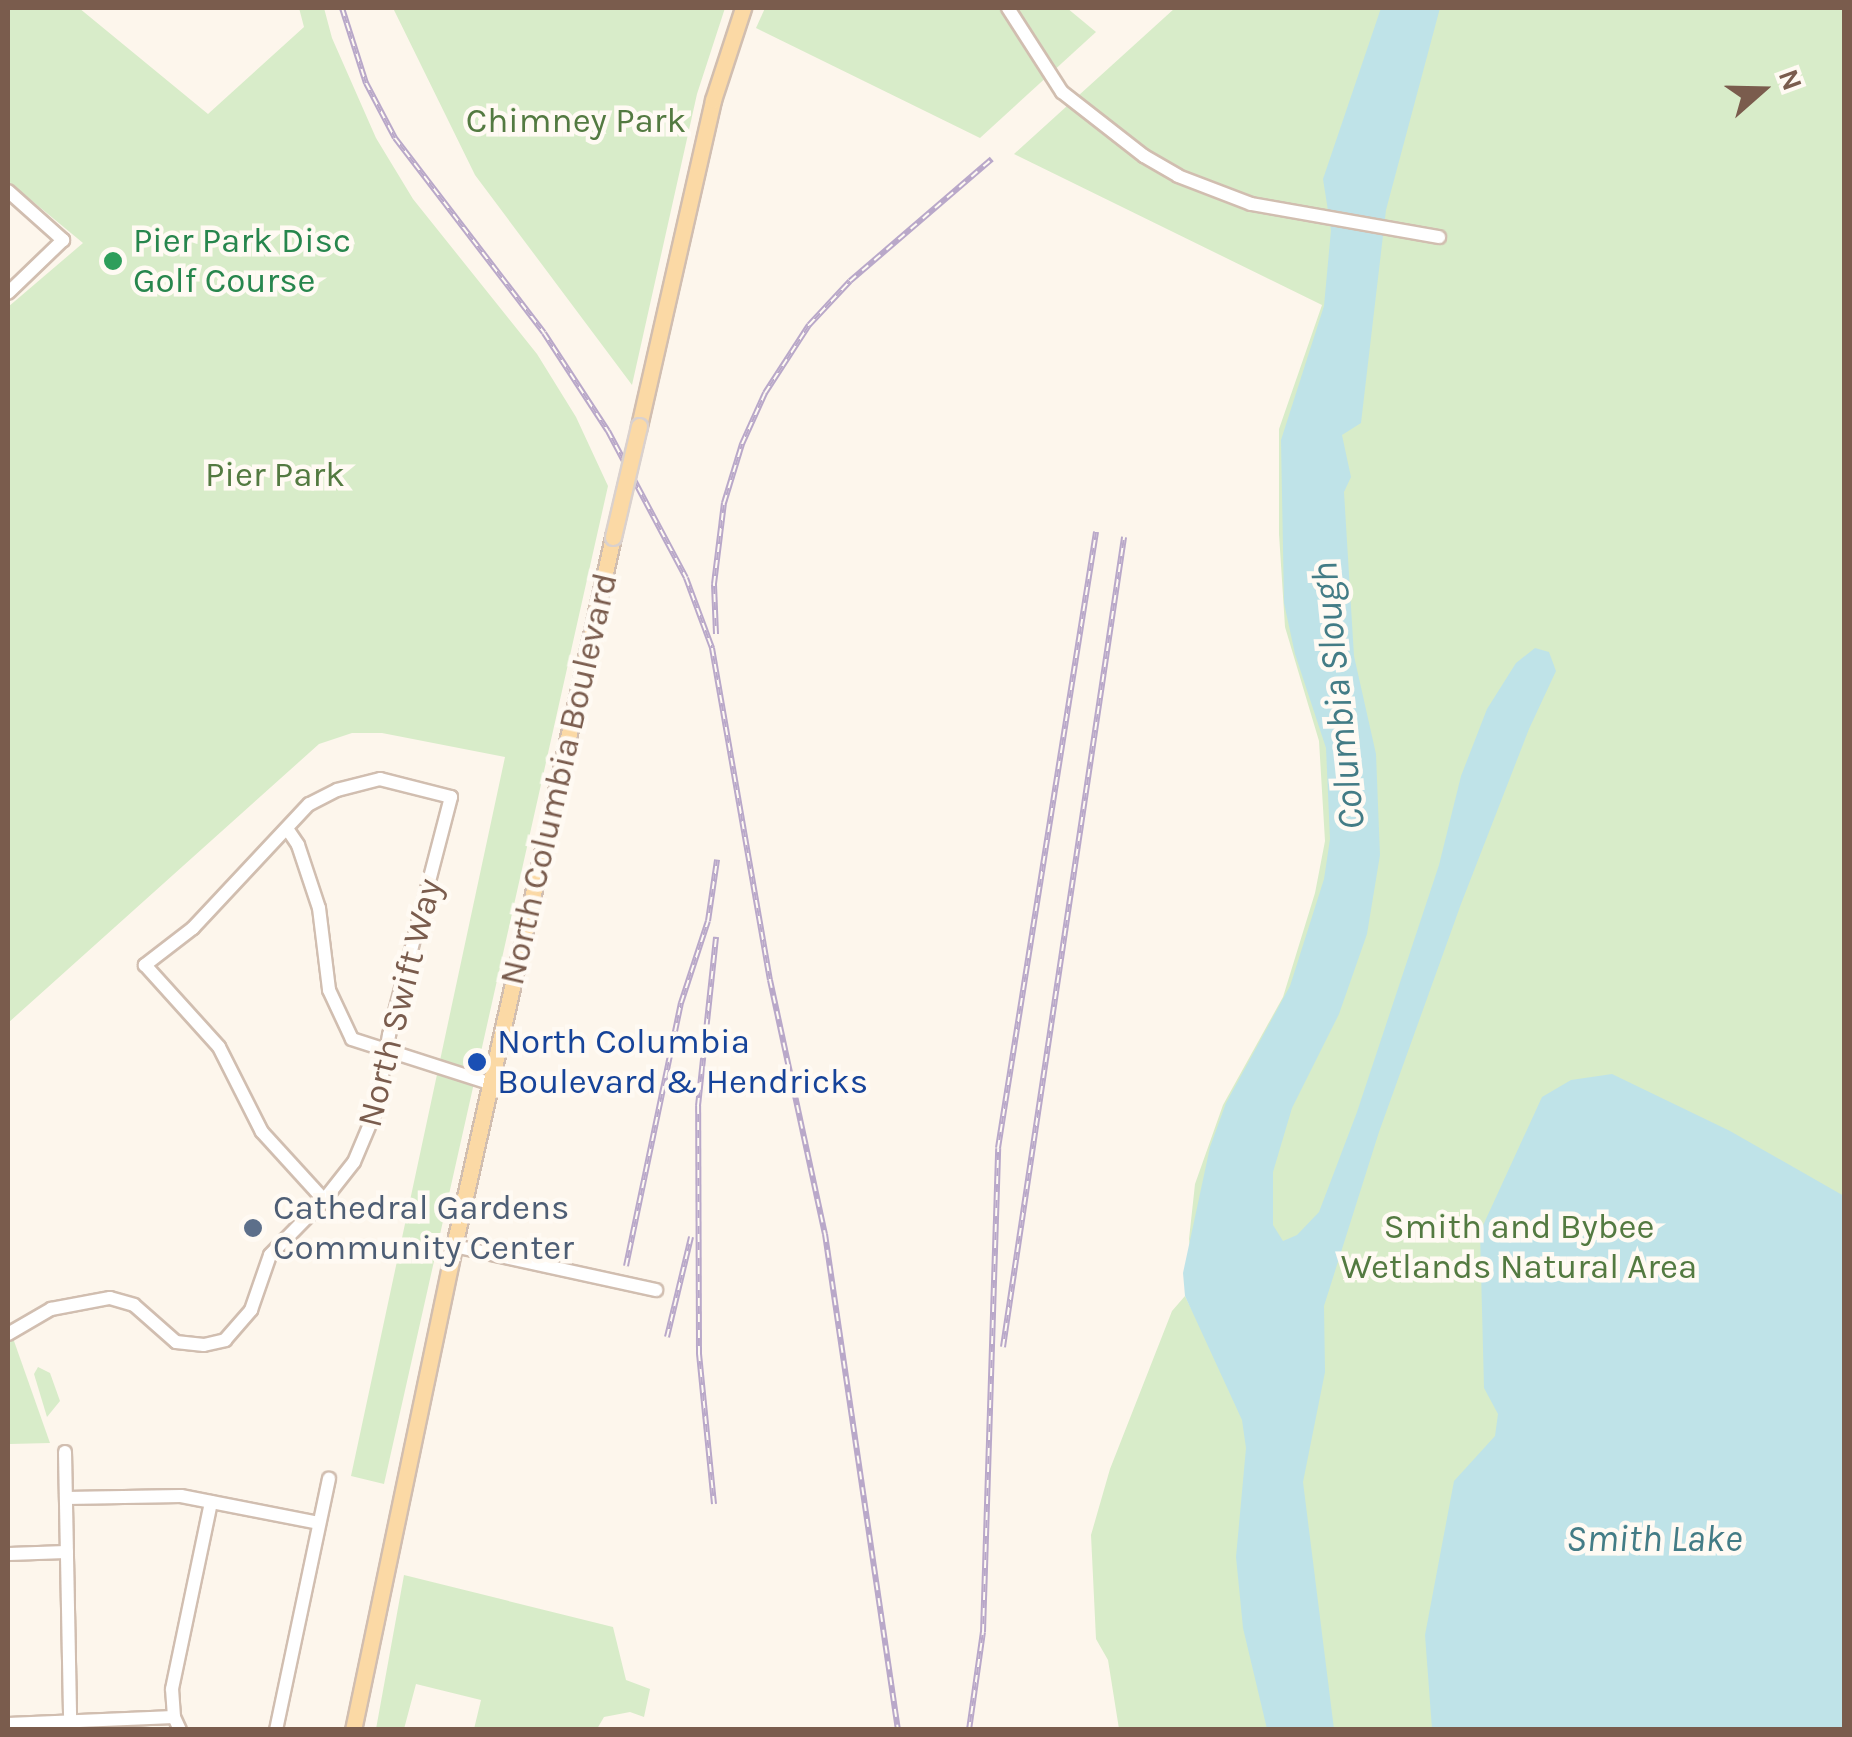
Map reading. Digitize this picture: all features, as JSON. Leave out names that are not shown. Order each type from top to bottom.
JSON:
[{"type":"main road","name":"North Columbia Boulevard","points":[[352,1730],[454,1246],[613,537],[713,100],[743,8]]},
{"type":"street","points":[[1008,8],[1062,92],[1144,156],[1204,188],[1283,210],[1439,237]]},
{"type":"street","points":[[8,191],[63,240],[8,293]]},
{"type":"street","name":"North Swift Way","points":[[8,1334],[51,1309],[110,1298],[134,1306],[176,1342],[204,1344],[226,1340],[251,1310],[270,1255],[324,1200],[366,1139],[383,1084],[386,1051],[450,797],[370,779],[309,804],[288,830]]},
{"type":"street","points":[[324,1200],[262,1132],[220,1046],[145,965],[193,928],[288,830],[298,845],[320,908],[327,984],[347,1033],[358,1042],[490,1083]]},
{"type":"street","points":[[454,1246],[656,1290]]},
{"type":"street","points":[[65,1452],[70,1722]]},
{"type":"street","points":[[276,1730],[329,1479]]},
{"type":"street","points":[[66,1498],[165,1495],[318,1523]]},
{"type":"street","points":[[8,1724],[177,1723],[175,1674],[211,1502]]},
{"type":"street","points":[[8,1554],[67,1552]]},
{"type":"green space","name":"Pier Park","points":[[8,8],[79,8],[208,114],[304,27],[299,8],[324,8],[332,38],[376,138],[413,199],[537,354],[576,417],[608,486],[384,1484],[351,1476],[505,757],[382,733],[352,733],[319,744],[8,1023],[8,307],[83,243],[8,181]]},
{"type":"green space","name":"Chimney Park","points":[[393,8],[725,8],[697,94],[632,385],[475,175]]},
{"type":"green space","points":[[765,8],[1067,8],[1096,32],[980,138],[756,28]]},
{"type":"green space","name":"Smith and Bybee Wetlands Natural Area","points":[[1175,8],[1844,8],[1844,1729],[1119,1729],[1108,1660],[1096,1639],[1091,1535],[1110,1469],[1172,1311],[1185,1296],[1199,1324],[1189,1239],[1195,1184],[1223,1105],[1283,997],[1315,893],[1325,841],[1319,741],[1285,627],[1279,534],[1279,429],[1322,305],[1014,154]]},
{"type":"green space","points":[[8,1324],[50,1443],[10,1444]]},
{"type":"green space","points":[[38,1367],[50,1373],[60,1401],[47,1417],[34,1374]]},
{"type":"green space","points":[[404,1575],[613,1627],[626,1680],[650,1689],[644,1717],[630,1712],[604,1717],[597,1729],[474,1729],[481,1700],[416,1684],[404,1729],[376,1729]]},
{"type":"water","name":"Columbia Slough","points":[[1381,8],[1440,8],[1386,210],[1361,423],[1342,435],[1351,477],[1344,492],[1354,656],[1376,754],[1380,855],[1367,934],[1339,1014],[1292,1108],[1273,1172],[1273,1225],[1283,1241],[1297,1235],[1319,1212],[1357,1112],[1439,865],[1461,776],[1487,709],[1516,663],[1535,648],[1549,652],[1556,671],[1529,729],[1461,904],[1379,1132],[1324,1306],[1325,1372],[1303,1482],[1334,1729],[1267,1729],[1243,1628],[1236,1557],[1246,1448],[1242,1420],[1185,1296],[1183,1273],[1210,1147],[1226,1103],[1290,986],[1324,879],[1330,839],[1326,748],[1295,654],[1284,603],[1281,440],[1324,306],[1331,230],[1323,179]]},
{"type":"water","name":"Smith Lake","points":[[1612,1074],[1730,1131],[1844,1196],[1844,1729],[1432,1729],[1425,1635],[1454,1481],[1495,1436],[1498,1414],[1484,1388],[1480,1232],[1542,1097],[1571,1080]]},
{"type":"railway","points":[[342,8],[366,83],[395,138],[544,333],[608,431],[686,578],[712,648],[770,980],[825,1234],[898,1730]]},
{"type":"railway","points":[[716,634],[714,584],[724,503],[742,444],[765,393],[809,325],[850,281],[992,159]]},
{"type":"railway","points":[[969,1730],[983,1632],[998,1148],[1096,532]]},
{"type":"railway","points":[[1003,1347],[1124,537]]},
{"type":"railway","points":[[626,1266],[681,1003],[708,921],[717,860]]},
{"type":"railway","points":[[714,1504],[699,1354],[698,1106],[716,937]]},
{"type":"railway","points":[[667,1337],[691,1237]]},
{"type":"place","name":"Pier Park Disc Golf Course","points":[[113,261]]},
{"type":"place","name":"North Columbia Boulevard & Hendricks","points":[[477,1062]]},
{"type":"place","name":"Cathedral Gardens Community Center","points":[[253,1228]]}]
